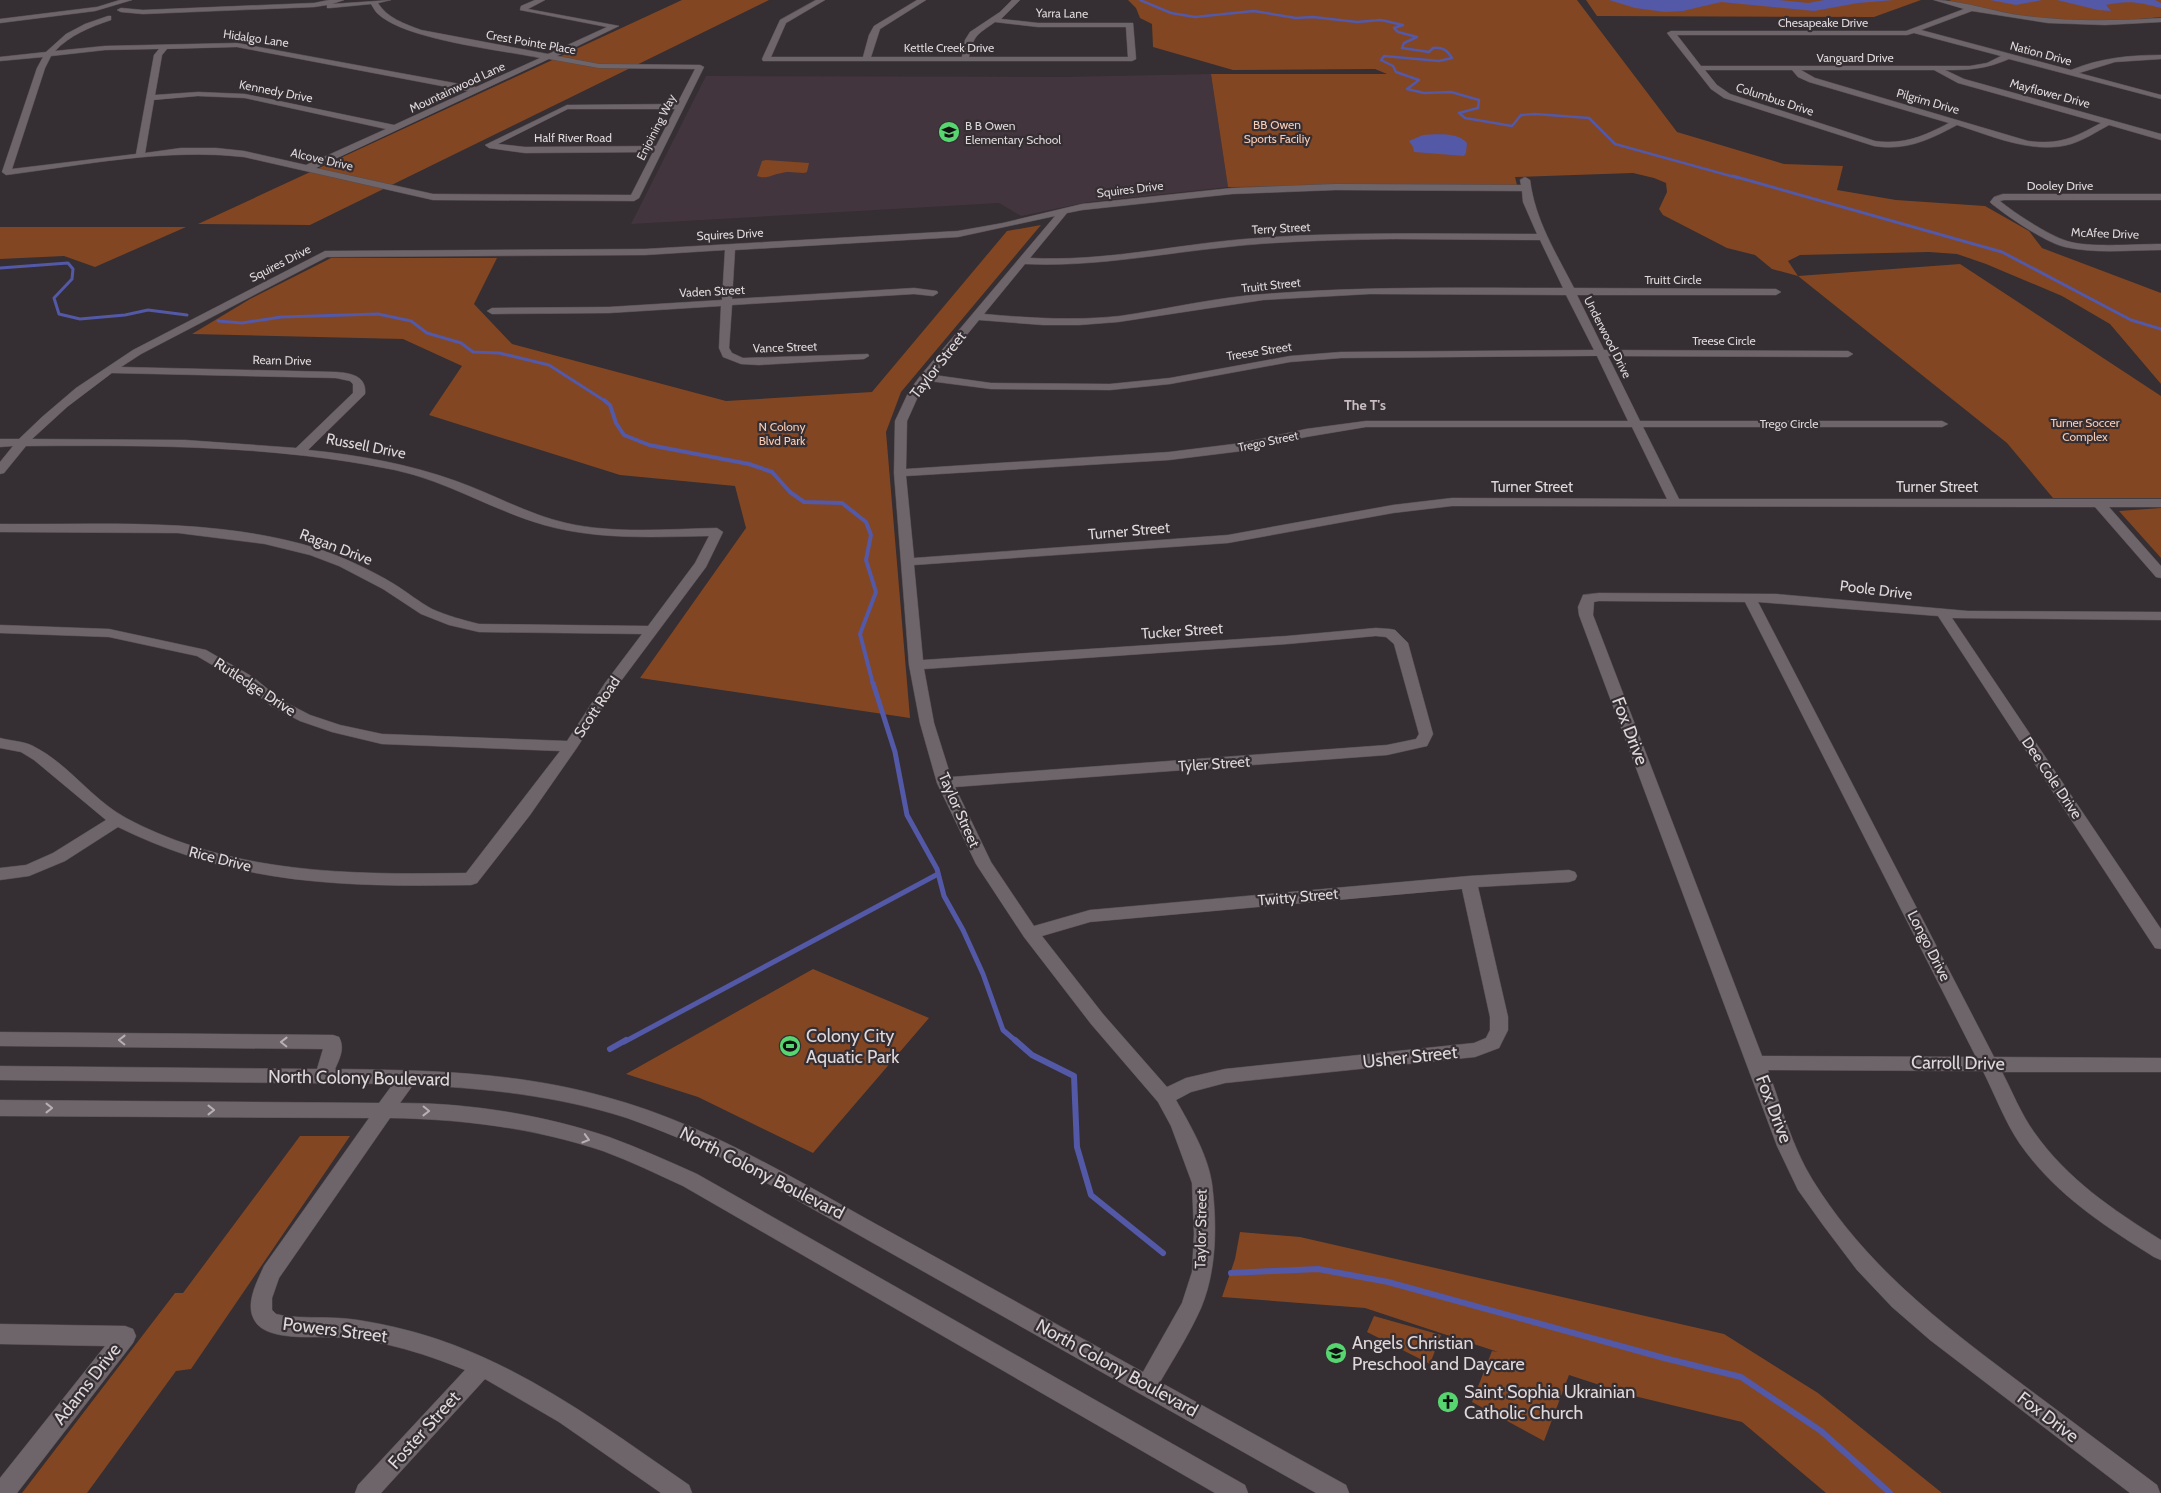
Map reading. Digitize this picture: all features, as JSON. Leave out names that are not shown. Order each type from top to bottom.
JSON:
[{"type":"street","points":[[76,29],[82,13],[128,0]]},
{"type":"street","points":[[49,53],[76,29],[116,13],[128,0]]},
{"type":"street","points":[[314,5],[340,0]]},
{"type":"street","points":[[59,15],[81,17],[116,13],[314,5],[331,6],[387,0]]},
{"type":"street","name":"Mountainwood Lane","points":[[308,168],[615,26],[524,10],[524,8],[541,0]]},
{"type":"street","name":"Kettle Creek Drive","points":[[821,0],[783,22],[766,58],[1132,59]]},
{"type":"street","points":[[866,59],[873,33],[877,28],[922,0]]},
{"type":"street","points":[[965,59],[970,37],[1004,13],[1016,0]]},
{"type":"street","points":[[1938,0],[1971,9],[2018,18],[2082,23],[2161,20]]},
{"type":"street","name":"Crest Pointe Place","points":[[372,1],[380,12],[386,16],[399,24],[419,32],[548,57],[619,68],[700,67]]},
{"type":"street","points":[[0,21],[59,15],[97,8],[116,13]]},
{"type":"street","name":"Chesapeake Drive","points":[[1671,33],[1896,33],[1915,31],[1971,9]]},
{"type":"street","name":"Yarra Lane","points":[[994,20],[1038,25],[1130,25],[1132,59]]},
{"type":"street","name":"Nation Drive","points":[[1915,31],[2161,96]]},
{"type":"street","name":"Columbus Drive","points":[[1671,33],[1719,92],[1736,100],[1874,144],[1898,146],[1910,144],[1957,122]]},
{"type":"street","name":"Hidalgo Lane","points":[[0,59],[49,53],[226,44],[248,46],[476,90]]},
{"type":"street","points":[[140,156],[158,55],[165,46]]},
{"type":"street","name":"Alcove Drive","points":[[49,53],[42,66],[6,172],[185,151],[220,151],[239,153],[433,197],[634,198]]},
{"type":"street","name":"Vanguard Drive","points":[[1699,68],[1982,67],[2008,56]]},
{"type":"street","points":[[2071,73],[2102,61],[2119,58],[2161,57]]},
{"type":"street","name":"Enjoining Way","points":[[634,198],[700,67]]},
{"type":"street","name":"Pilgrim Drive","points":[[1794,68],[1801,75],[1812,80],[2027,143],[2059,146],[2108,122]]},
{"type":"street","name":"Mayflower Drive","points":[[1935,68],[1961,81],[2161,137]]},
{"type":"street","name":"Kennedy Drive","points":[[150,98],[190,94],[238,96],[395,128]]},
{"type":"street","name":"Half River Road","points":[[658,149],[525,150],[489,145],[567,107],[680,106]]},
{"type":"street","name":"Squires Drive","points":[[0,470],[20,443],[60,406],[108,370],[137,352],[325,254],[645,252],[958,234],[1004,226],[1064,211],[1171,196],[1276,189],[1526,184]]},
{"type":"street","name":"Underwood Drive","points":[[1526,184],[1532,212],[1543,237],[1675,503]]},
{"type":"street","name":"Dooley Drive","points":[[2022,222],[2000,208],[1995,202],[1997,198],[2161,197]]},
{"type":"street","name":"Taylor Street","points":[[1064,211],[925,378],[909,402],[901,421],[900,473],[916,665],[926,723],[945,783],[984,864],[1030,933],[1098,1019],[1165,1097],[1180,1124],[1196,1160],[1202,1183],[1202,1272],[1191,1306],[1147,1385]]},
{"type":"street","name":"McAfee Drive","points":[[2022,222],[2065,244],[2076,246],[2161,247]]},
{"type":"street","name":"Terry Street","points":[[1022,261],[1047,264],[1097,261],[1192,247],[1307,238],[1543,237]]},
{"type":"street","name":"Vance Street","points":[[730,247],[724,348],[727,355],[741,361],[759,362],[864,356]]},
{"type":"street","name":"Vaden Street","points":[[492,311],[609,310],[914,291],[933,293]]},
{"type":"street","name":"Truitt Circle","points":[[1570,291],[1776,292]]},
{"type":"street","name":"Truitt Street","points":[[977,317],[1044,322],[1079,322],[1118,319],[1263,297],[1314,293],[1570,291]]},
{"type":"street","name":"Treese Street","points":[[925,378],[991,386],[1110,387],[1170,380],[1290,359],[1332,355],[1388,353],[1600,353]]},
{"type":"street","name":"Treese Circle","points":[[1600,353],[1848,354]]},
{"type":"street","name":"Rearn Drive","points":[[108,370],[336,375],[354,378],[359,381],[360,394],[300,451]]},
{"type":"street","name":"Trego Circle","points":[[1636,423],[1942,424]]},
{"type":"street","name":"Trego Street","points":[[900,473],[1169,456],[1242,447],[1306,433],[1366,424],[1636,423]]},
{"type":"street","name":"Russell Drive","points":[[0,443],[209,444],[300,451],[387,465],[438,478],[528,515],[562,525],[631,532],[717,532]]},
{"type":"street","name":"Turner Street","points":[[907,562],[1228,539],[1424,504],[1452,502],[2161,503]]},
{"type":"street","points":[[2099,503],[2161,574]]},
{"type":"street","name":"Ragan Drive","points":[[0,528],[178,529],[265,540],[314,552],[344,563],[388,586],[426,611],[449,621],[479,628],[650,630]]},
{"type":"street","name":"Scott Road","points":[[471,879],[524,811],[650,630],[701,564],[717,532]]},
{"type":"street","name":"Poole Drive","points":[[1588,598],[1749,597],[1845,603],[1943,614],[2161,616]]},
{"type":"street","name":"Longo Drive","points":[[1749,597],[2026,1136],[2050,1167],[2070,1188],[2161,1251]]},
{"type":"street","name":"Fox Drive","points":[[1588,598],[1585,607],[1586,615],[1787,1146],[1805,1184],[1864,1264],[1899,1300],[1937,1333],[2149,1493]]},
{"type":"street","name":"Dee Cole Drive","points":[[1943,614],[2161,943]]},
{"type":"street","name":"Rutledge Drive","points":[[0,629],[109,633],[201,653],[248,680],[276,703],[305,718],[382,739],[449,744],[571,746]]},
{"type":"street","name":"Tucker Street","points":[[916,665],[1376,632],[1390,633],[1402,643],[1414,685]]},
{"type":"street","name":"Tyler Street","points":[[945,783],[1387,750],[1422,743],[1426,734],[1414,685]]},
{"type":"street","name":"Rice Drive","points":[[0,743],[24,748],[46,760],[118,820],[183,850],[238,865],[284,874],[347,879],[471,879]]},
{"type":"street","points":[[0,874],[29,870],[51,860],[78,846],[118,820]]},
{"type":"street","name":"Twitty Street","points":[[1030,933],[1090,916],[1469,882],[1569,876]]},
{"type":"street","name":"Usher Street","points":[[1165,1097],[1186,1086],[1225,1076],[1475,1050],[1493,1043],[1499,1030],[1499,1018],[1469,882]]},
{"type":"street","points":[[0,1039],[333,1042],[332,1055],[323,1076]]},
{"type":"street","name":"Carroll Drive","points":[[1756,1063],[2161,1065]]},
{"type":"street","name":"North Colony Boulevard","points":[[0,1073],[408,1076],[473,1080],[565,1094],[687,1132],[733,1154],[1338,1493]]},
{"type":"street","name":"Powers Street","points":[[408,1076],[271,1273],[262,1296],[261,1309],[267,1320],[282,1326],[341,1328],[392,1337],[444,1351],[482,1366],[540,1397],[681,1493]]},
{"type":"street","points":[[0,1108],[439,1111],[495,1118],[552,1129],[609,1145],[690,1180],[1237,1493]]},
{"type":"street","name":"Adams Drive","points":[[0,1334],[125,1336],[3,1493]]},
{"type":"street","name":"Foster Street","points":[[366,1493],[482,1366]]},
{"type":"shaded area","points":[[1609,0],[1779,0],[1808,3],[1824,0],[1894,0],[1858,3],[1814,11],[1721,2],[1683,11],[1665,12],[1635,8]]},
{"type":"shaded area","points":[[1990,0],[2042,0],[2016,5]]},
{"type":"shaded area","points":[[2057,0],[2155,0],[2161,3],[2161,8],[2127,2],[2106,5],[2111,11],[2098,10]]},
{"type":"shaded area","name":"B B Owen Elementary School","points":[[1211,74],[1228,187],[1088,202],[1021,216],[999,203],[631,224],[706,76],[1063,77]]},
{"type":"shaded area","points":[[1447,134],[1459,137],[1467,143],[1466,153],[1464,156],[1414,152],[1409,141],[1423,135]]},
{"type":"green space","points":[[682,0],[769,0],[310,225],[198,224]]},
{"type":"green space","name":"BB Owen Sports Faciliy","points":[[1128,0],[1577,0],[1677,132],[1784,164],[1843,166],[1837,190],[1896,200],[1985,206],[2029,231],[2042,248],[2161,293],[2161,384],[2110,324],[2062,296],[1986,264],[1957,254],[1929,252],[1800,255],[1788,261],[1798,276],[1772,269],[1755,255],[1727,248],[1663,215],[1659,209],[1667,192],[1666,183],[1633,173],[1515,177],[1517,185],[1228,187],[1211,74],[1387,74],[1375,69],[1233,70],[1153,47],[1152,24],[1140,18],[1136,8]]},
{"type":"green space","points":[[1586,0],[1921,0],[1874,17],[1597,16]]},
{"type":"green space","points":[[1948,0],[2161,0],[2161,17],[2081,21],[2026,17],[2000,13]]},
{"type":"green space","points":[[762,161],[809,163],[807,172],[804,173],[787,172],[767,177],[757,176]]},
{"type":"green space","name":"N Colony Blvd Park","points":[[1041,225],[901,392],[886,432],[910,718],[640,678],[746,528],[735,486],[620,475],[429,415],[462,366],[403,339],[192,334],[250,299],[331,258],[497,258],[474,304],[512,344],[726,401],[872,392],[1007,231]]},
{"type":"green space","points":[[0,227],[186,227],[95,267],[64,256],[0,259]]},
{"type":"green space","name":"Turner Soccer Complex","points":[[1960,264],[2161,396],[2161,498],[2053,498],[2007,443],[1798,276]]},
{"type":"green space","points":[[2161,508],[2161,558],[2119,511]]},
{"type":"green space","name":"Colony City Aquatic Park","points":[[813,969],[929,1018],[813,1153],[698,1097],[626,1074]]},
{"type":"green space","points":[[300,1136],[350,1136],[191,1369],[176,1371],[87,1493],[22,1493],[175,1293],[183,1293]]},
{"type":"green space","points":[[1240,1232],[1300,1237],[1724,1334],[1818,1393],[1942,1493],[1826,1493],[1742,1422],[1630,1395],[1569,1375],[1544,1441],[1472,1402],[1492,1351],[1498,1352],[1365,1308],[1222,1297],[1235,1259]]},
{"type":"green space","points":[[1374,1316],[1441,1335],[1430,1364],[1367,1332]]},
{"type":"waterway","points":[[1140,0],[1171,13],[1195,17],[1254,11],[1296,18],[1313,17],[1357,22],[1381,20],[1403,25],[1394,28],[1398,32],[1417,37],[1404,43],[1402,48],[1429,52],[1433,48],[1439,48],[1446,51],[1452,58],[1439,61],[1384,56],[1381,60],[1393,66],[1396,72],[1419,80],[1407,89],[1424,93],[1451,92],[1479,100],[1478,108],[1459,113],[1465,118],[1512,126],[1521,115],[1535,114],[1589,118],[1615,144],[1738,178]]},
{"type":"waterway","points":[[1733,176],[2002,252],[2131,320],[2161,329]]},
{"type":"waterway","points":[[0,268],[68,263],[73,269],[72,279],[54,298],[59,314],[80,319],[125,315],[148,310],[187,315]]},
{"type":"waterway","points":[[218,321],[242,323],[281,317],[378,314],[411,321],[427,333],[461,343],[473,352],[499,353],[549,365],[605,401]]},
{"type":"waterway","points":[[604,400],[610,405],[616,423],[624,435],[649,445],[749,464],[772,472],[790,492],[804,502],[842,503],[866,522],[871,535],[866,560],[876,592],[860,634],[873,684]]},
{"type":"waterway","points":[[873,683],[895,752],[907,815],[937,869],[944,896],[963,930],[983,974],[1003,1030],[1017,1042]]},
{"type":"waterway","points":[[624,1042],[938,874]]},
{"type":"waterway","points":[[610,1049],[626,1040]]},
{"type":"waterway","points":[[1015,1040],[1032,1055],[1074,1076],[1077,1147],[1091,1195],[1163,1253]]},
{"type":"waterway","points":[[1231,1273],[1318,1269],[1388,1282],[1664,1358],[1741,1377],[1821,1431],[1890,1493]]},
{"type":"place","name":"B B Owen Elementary School","points":[[949,132]]},
{"type":"place","name":"Colony City Aquatic Park","points":[[790,1046]]},
{"type":"place","name":"Angels Christian Preschool and Daycare","points":[[1336,1353]]},
{"type":"place","name":"Saint Sophia Ukrainian Catholic Church","points":[[1448,1402]]},
{"type":"district","name":"The T's","points":[[1365,405]]}]
